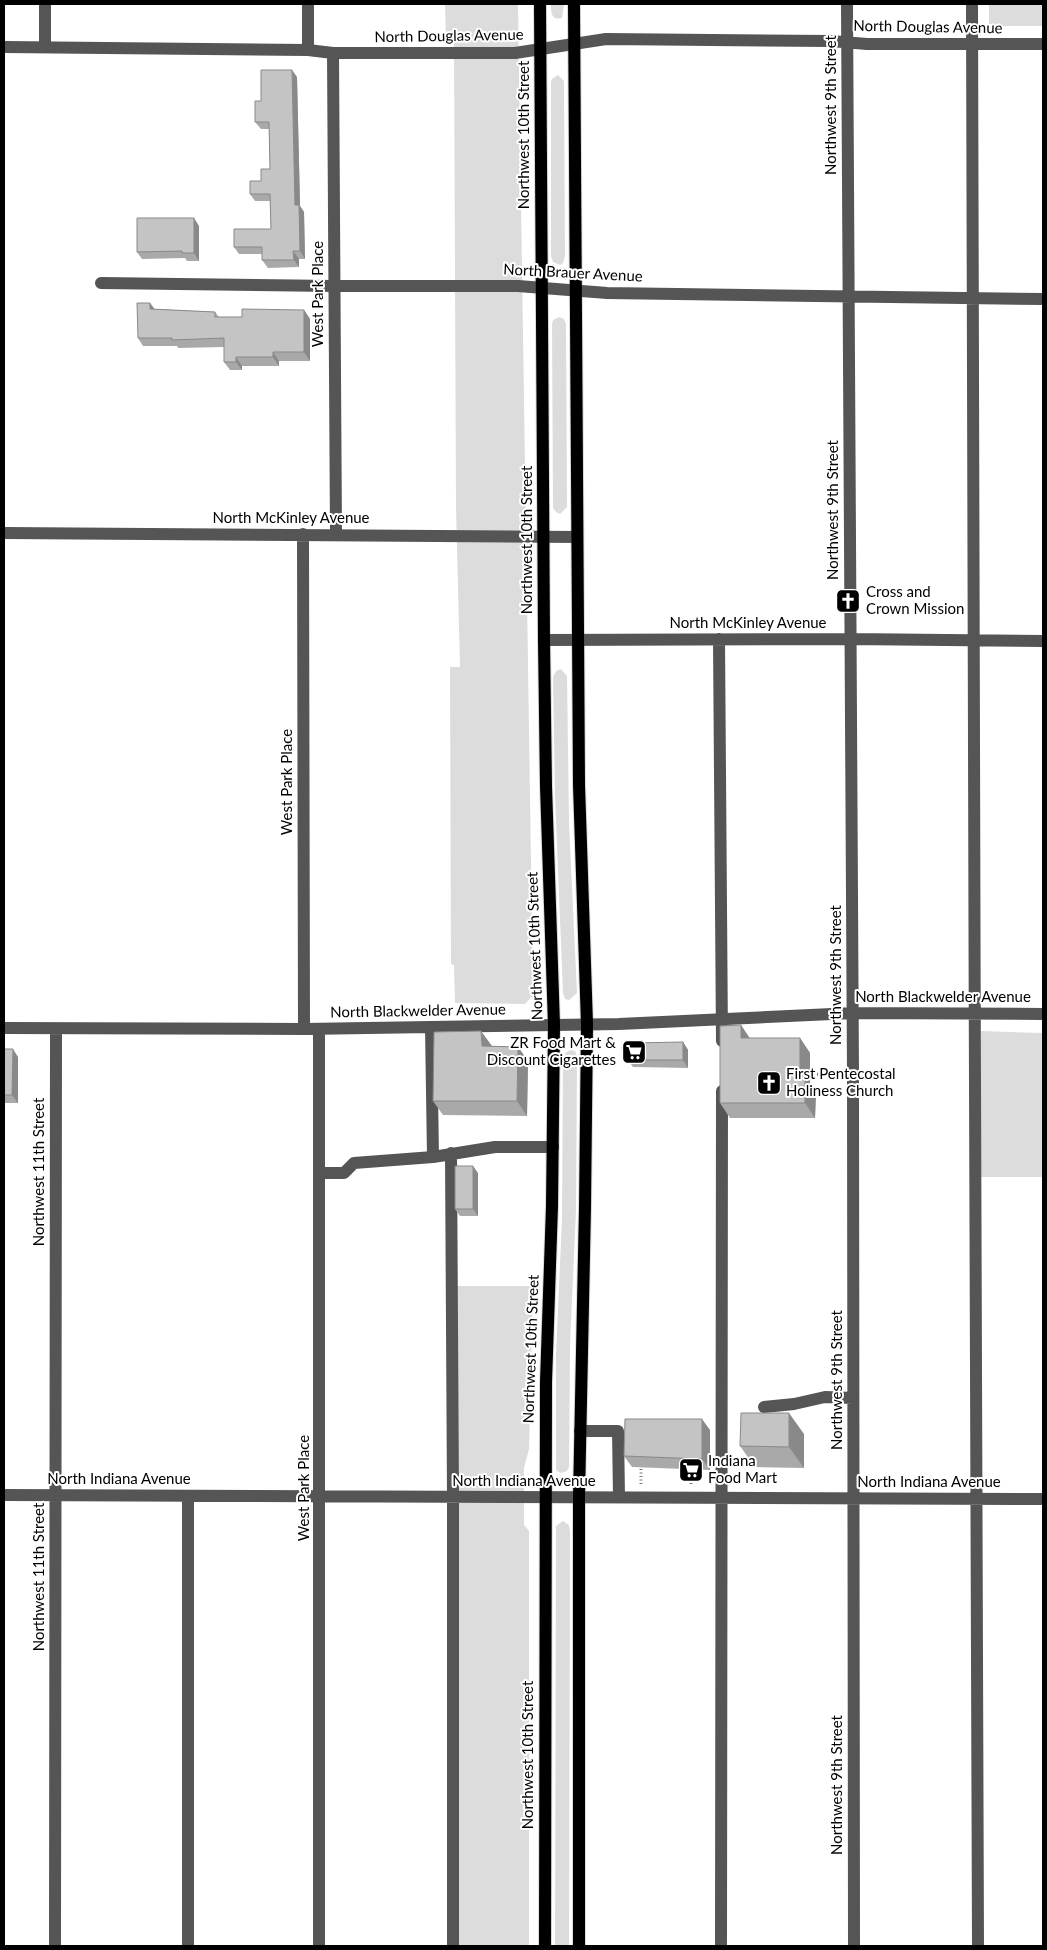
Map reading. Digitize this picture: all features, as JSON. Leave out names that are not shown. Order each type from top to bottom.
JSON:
[{"type":"main road","name":"Northwest 10th Street","points":[[540,4],[546,786],[554,1025],[553,1147],[546,1382],[545,1946]]},
{"type":"main road","points":[[574,4],[579,785],[587,1024],[579,1497],[579,1946]]},
{"type":"street","points":[[44,47],[45,4]]},
{"type":"street","points":[[308,4],[308,50]]},
{"type":"street","name":"Northwest 9th Street","points":[[847,4],[853,1013],[854,1946]]},
{"type":"street","points":[[972,4],[971,298],[975,640],[978,1946]]},
{"type":"street","name":"North Douglas Avenue","points":[[4,47],[308,50],[333,53],[516,53],[606,39],[1043,44]]},
{"type":"street","name":"West Park Place","points":[[333,53],[336,535]]},
{"type":"street","name":"North Brauer Avenue","points":[[101,284],[518,286],[607,293],[1043,298]]},
{"type":"street","name":"North McKinley Avenue","points":[[4,533],[577,537]]},
{"type":"street","name":"West Park Place","points":[[303,534],[304,1029]]},
{"type":"street","points":[[719,639],[722,1050]]},
{"type":"street","name":"North McKinley Avenue","points":[[544,640],[850,639],[1043,641]]},
{"type":"street","name":"North Blackwelder Avenue","points":[[4,1028],[319,1029],[722,1020],[853,1013],[1043,1014]]},
{"type":"street","points":[[431,1027],[433,1156]]},
{"type":"street","name":"Northwest 11th Street","points":[[55,1946],[56,1029]]},
{"type":"street","name":"West Park Place","points":[[319,1029],[319,1946]]},
{"type":"street","points":[[721,1946],[723,1566],[721,1498],[722,1079]]},
{"type":"street","points":[[319,1173],[344,1173],[354,1163],[433,1156],[495,1147],[553,1147]]},
{"type":"street","points":[[451,1153],[454,1497],[453,1946]]},
{"type":"street","points":[[764,1408],[794,1404],[825,1396],[853,1398]]},
{"type":"street","points":[[580,1431],[618,1431],[619,1497]]},
{"type":"street","name":"North Indiana Avenue","points":[[4,1495],[1043,1499]]},
{"type":"street","points":[[188,1496],[188,1946]]},
{"type":"path","points":[[622,1047],[634,1052]]},
{"type":"path","points":[[810,1074],[831,1074]]},
{"type":"shaded area","points":[[445,4],[518,4],[533,995],[525,1004],[455,1003],[454,965],[451,964],[450,667],[460,667],[456,507],[454,41],[446,40]]},
{"type":"shaded area","points":[[551,4],[564,4],[562,18],[554,17]]},
{"type":"shaded area","points":[[989,4],[1043,4],[1043,26],[989,26]]},
{"type":"shaded area","points":[[558,75],[564,81],[565,256],[563,263],[560,265],[553,262],[551,256],[551,82]]},
{"type":"shaded area","points":[[559,317],[564,319],[566,324],[567,507],[560,514],[553,508],[552,324],[553,320]]},
{"type":"shaded area","points":[[561,669],[567,676],[569,823],[577,993],[569,1000],[565,999],[563,993],[555,796],[553,677],[556,671]]},
{"type":"shaded area","points":[[981,1031],[1043,1033],[1043,1177],[981,1177]]},
{"type":"shaded area","points":[[575,1051],[577,1056],[576,1210],[570,1345],[569,1467],[567,1471],[561,1473],[556,1468],[556,1355],[562,1219],[563,1057],[566,1052]]},
{"type":"shaded area","points":[[455,1286],[533,1286],[529,1449],[524,1468],[524,1525],[529,1531],[529,1946],[456,1946]]},
{"type":"shaded area","points":[[563,1521],[569,1525],[570,1532],[569,1946],[555,1946],[556,1526]]},
{"type":"building","points":[[261,70],[292,70],[295,205],[299,205],[300,251],[293,251],[294,260],[262,260],[262,247],[234,247],[234,229],[271,229],[270,194],[250,194],[250,181],[261,181],[261,169],[270,169],[269,122],[255,122],[255,101],[261,101]]},
{"type":"building","points":[[137,218],[194,218],[194,253],[182,253],[182,251],[137,252]]},
{"type":"building","points":[[137,303],[150,303],[150,309],[215,312],[215,317],[242,317],[242,309],[304,310],[304,352],[273,352],[273,357],[236,357],[236,362],[224,362],[224,338],[172,340],[172,338],[138,338]]},
{"type":"building","name":"First Pentecostal Holiness Church","points":[[741,1025],[741,1038],[800,1038],[800,1078],[805,1078],[805,1103],[720,1103],[720,1026]]},
{"type":"building","points":[[481,1031],[482,1046],[518,1047],[517,1101],[433,1101],[434,1032]]},
{"type":"building","points":[[683,1042],[683,1060],[628,1060],[628,1045],[632,1043]]},
{"type":"building","points":[[4,1049],[13,1049],[12,1095],[4,1095]]},
{"type":"building","points":[[455,1166],[473,1166],[473,1209],[455,1209]]},
{"type":"building","points":[[741,1413],[789,1413],[789,1447],[740,1446]]},
{"type":"building","points":[[625,1419],[702,1419],[702,1459],[624,1456]]},
{"type":"place","name":"Cross and Crown Mission","points":[[848,601]]},
{"type":"place","name":"ZR Food Mart & Discount Cigarettes","points":[[634,1052]]},
{"type":"place","name":"First Pentecostal Holiness Church","points":[[769,1083]]},
{"type":"place","name":"Indiana Food Mart","points":[[691,1470]]}]
